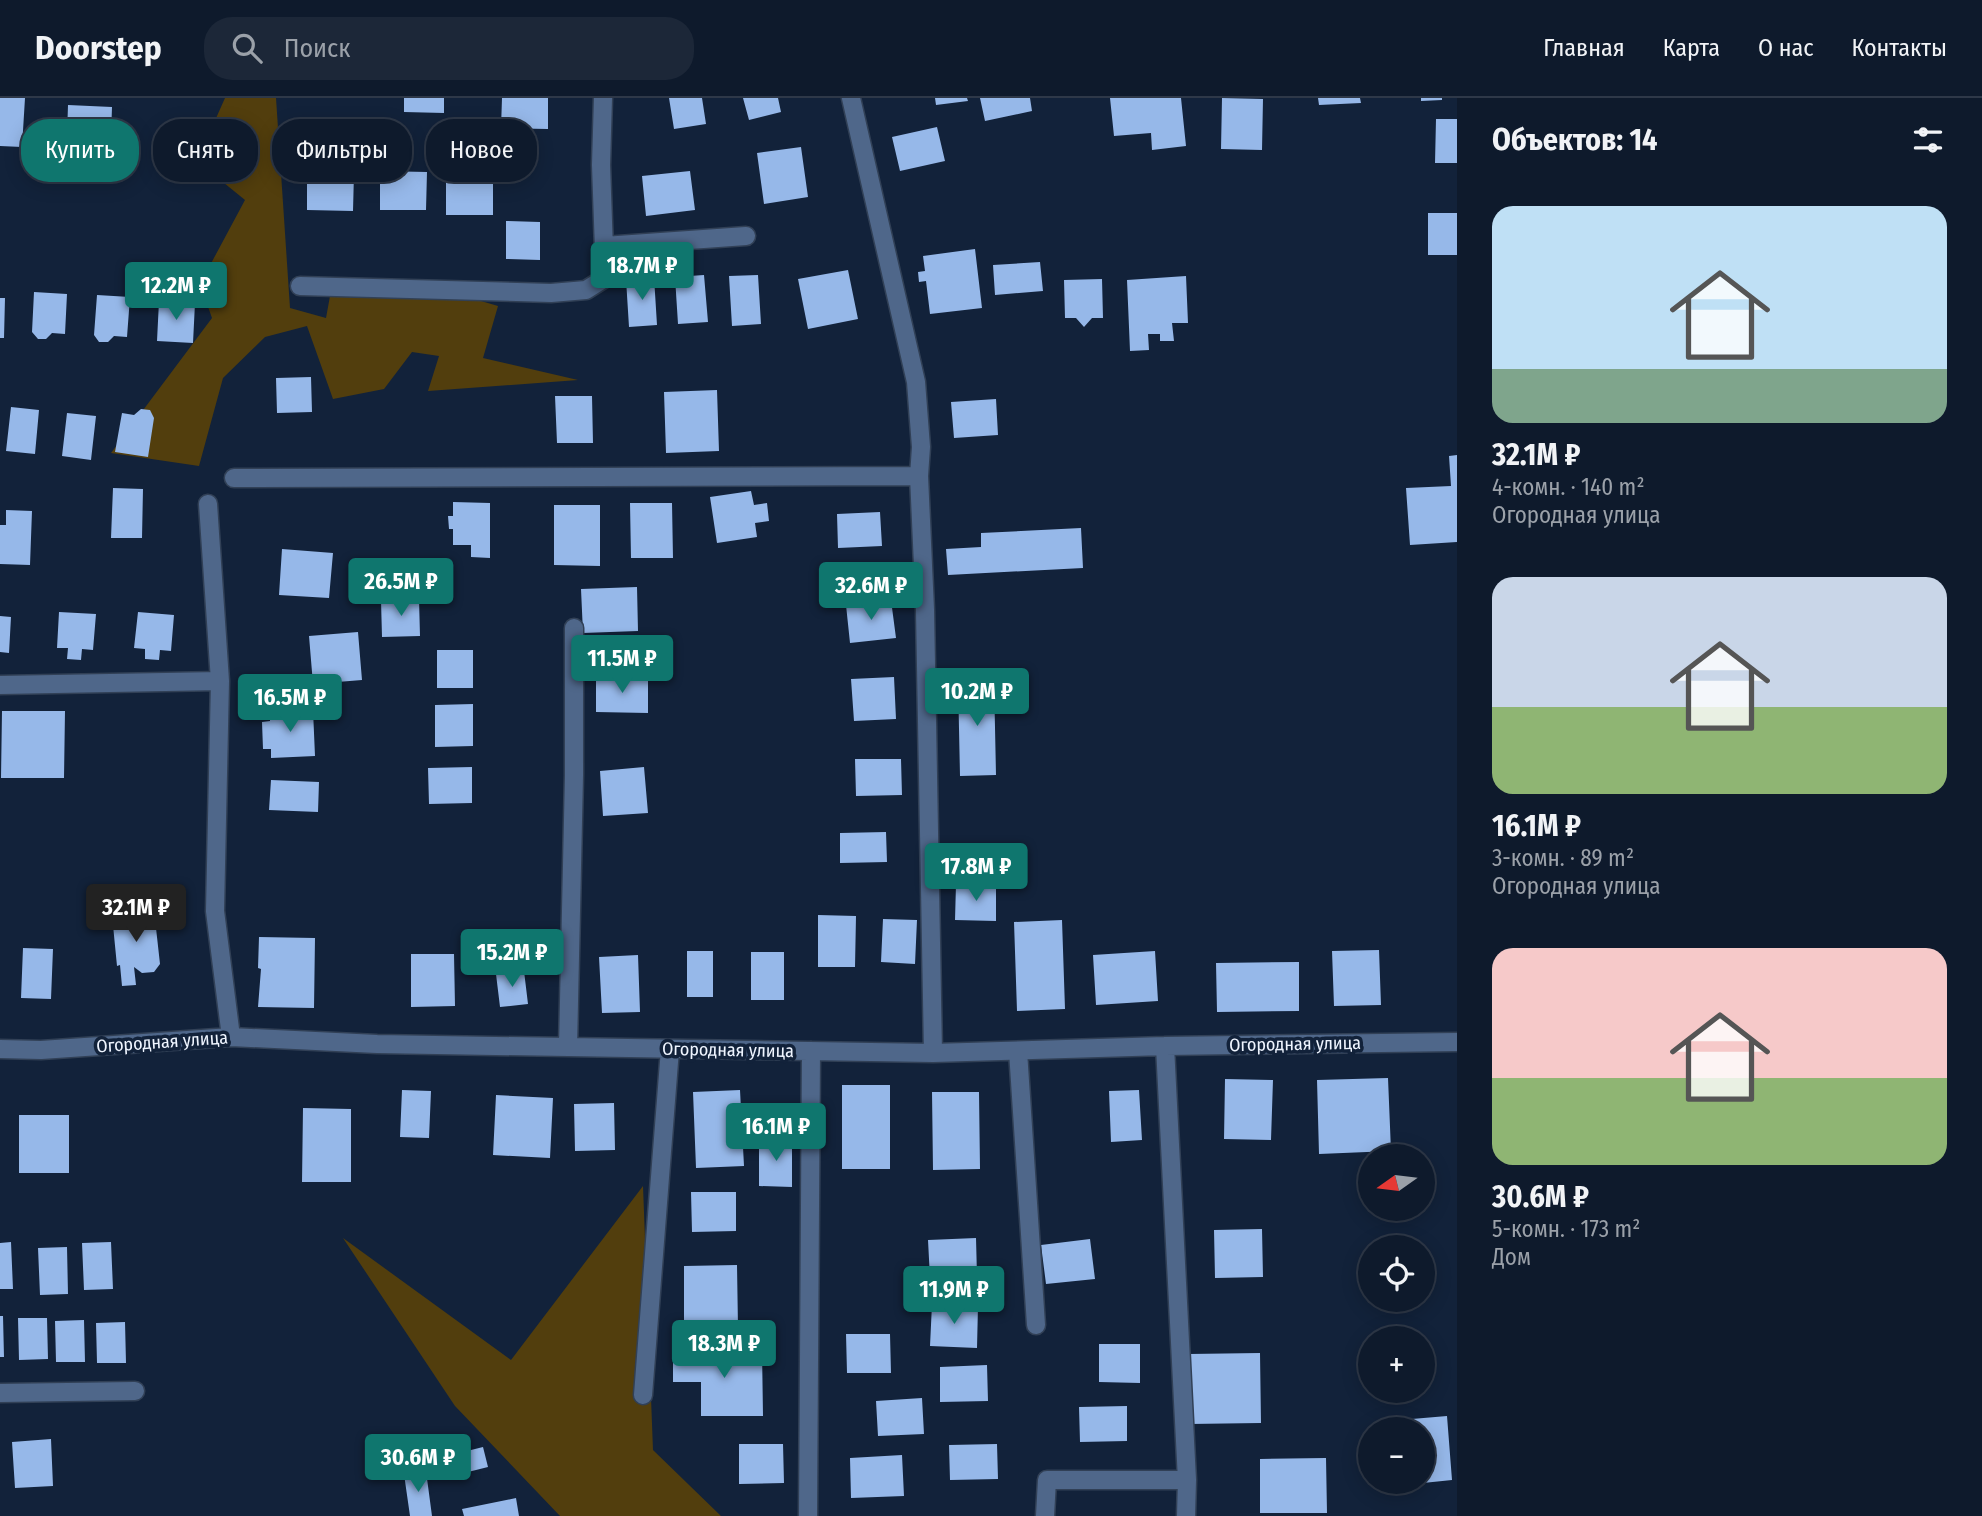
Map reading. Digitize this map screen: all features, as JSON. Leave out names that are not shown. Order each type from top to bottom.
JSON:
[{"type":"street","points":[[300,286],[551,293],[586,290],[605,278],[603,98]]},
{"type":"street","points":[[851,98],[916,382],[921,447],[919,476],[926,624],[933,1054]]},
{"type":"street","points":[[604,246],[746,236]]},
{"type":"street","points":[[234,478],[919,476]]},
{"type":"street","points":[[208,505],[220,681],[215,911],[230,1037]]},
{"type":"street","points":[[568,1047],[574,775],[574,628]]},
{"type":"street","points":[[0,685],[220,681]]},
{"type":"street","name":"Огородная улица","points":[[0,1049],[41,1050],[230,1037],[377,1044],[933,1054],[1165,1046],[1457,1042]]},
{"type":"street","points":[[1165,1046],[1187,1480],[1186,1516]]},
{"type":"street","points":[[643,1395],[670,1049]]},
{"type":"street","points":[[808,1516],[811,1051]]},
{"type":"street","points":[[1018,1051],[1036,1325]]},
{"type":"street","points":[[0,1394],[135,1391]]},
{"type":"street","points":[[1045,1516],[1047,1480],[1187,1480]]},
{"type":"shaded area","points":[[225,98],[276,98],[277,119],[272,119],[272,182],[282,182],[290,308],[326,318],[332,285],[413,281],[498,306],[483,358],[578,380],[428,391],[439,356],[412,352],[384,389],[333,399],[307,326],[265,337],[223,378],[199,466],[111,453],[212,318],[200,284],[245,200],[223,182],[258,182],[258,119],[216,119]]},
{"type":"shaded area","points":[[643,1186],[653,1450],[721,1516],[560,1516],[455,1406],[343,1238],[511,1360]]},
{"type":"building","points":[[0,98],[25,98],[24,119],[21,119],[21,147],[0,146]]},
{"type":"building","points":[[404,98],[444,98],[444,113],[404,112]]},
{"type":"building","points":[[502,98],[548,98],[548,129],[537,129],[537,119],[501,119]]},
{"type":"building","points":[[669,98],[702,98],[706,124],[674,129]]},
{"type":"building","points":[[743,98],[778,98],[781,112],[749,120]]},
{"type":"building","points":[[935,98],[967,98],[968,101],[936,105]]},
{"type":"building","points":[[980,98],[1030,98],[1032,111],[985,121]]},
{"type":"building","points":[[1110,98],[1181,98],[1186,146],[1152,150],[1151,133],[1114,136]]},
{"type":"building","points":[[1222,98],[1263,99],[1262,150],[1221,149]]},
{"type":"building","points":[[1318,98],[1360,98],[1361,103],[1319,105]]},
{"type":"building","points":[[1421,98],[1442,98],[1442,100],[1421,101]]},
{"type":"building","points":[[68,105],[112,107],[112,119],[68,119]]},
{"type":"building","points":[[1436,119],[1457,119],[1457,163],[1435,163]]},
{"type":"building","points":[[937,127],[945,161],[900,171],[892,137]]},
{"type":"building","points":[[801,147],[808,197],[764,204],[757,153]]},
{"type":"building","points":[[690,171],[695,210],[646,216],[642,176]]},
{"type":"building","points":[[412,172],[426,172],[426,210],[380,210],[380,182],[412,182]]},
{"type":"building","points":[[307,182],[354,182],[353,211],[307,210]]},
{"type":"building","points":[[446,182],[493,182],[493,215],[446,215]]},
{"type":"building","points":[[1428,213],[1457,213],[1457,255],[1428,255]]},
{"type":"building","points":[[506,221],[540,222],[540,260],[506,259]]},
{"type":"building","points":[[975,249],[982,308],[930,314],[926,281],[919,282],[918,272],[925,271],[923,256]]},
{"type":"building","points":[[1040,262],[1043,291],[995,295],[993,265]]},
{"type":"building","points":[[848,270],[858,319],[808,329],[798,279]]},
{"type":"building","points":[[704,275],[708,322],[678,324],[675,277]]},
{"type":"building","points":[[758,275],[761,324],[732,326],[729,276]]},
{"type":"building","points":[[1186,276],[1188,323],[1172,323],[1174,341],[1160,341],[1160,334],[1148,334],[1149,350],[1130,351],[1127,280]]},
{"type":"building","points":[[654,277],[657,325],[629,327],[626,279]]},
{"type":"building","points":[[1102,279],[1103,318],[1092,318],[1084,327],[1076,318],[1065,318],[1064,280]]},
{"type":"building","points":[[34,292],[67,294],[65,334],[52,333],[46,339],[38,339],[32,332]]},
{"type":"building","points":[[97,295],[130,297],[127,337],[114,336],[108,342],[99,342],[94,335]]},
{"type":"building","points":[[0,298],[5,298],[4,338],[0,338]]},
{"type":"building","points":[[159,301],[195,303],[193,343],[157,341]]},
{"type":"building","points":[[311,377],[312,412],[277,413],[276,378]]},
{"type":"building","points":[[717,390],[719,451],[666,453],[664,392]]},
{"type":"building","points":[[555,396],[592,396],[593,443],[557,443]]},
{"type":"building","points":[[996,399],[998,435],[954,438],[951,402]]},
{"type":"building","points":[[11,407],[39,410],[35,454],[6,451]]},
{"type":"building","points":[[141,409],[150,410],[154,418],[148,457],[115,452],[122,413],[134,415]]},
{"type":"building","points":[[67,413],[96,416],[91,460],[62,456]]},
{"type":"building","points":[[1457,455],[1457,542],[1410,545],[1406,488],[1451,486],[1449,456]]},
{"type":"building","points":[[113,488],[143,489],[142,538],[111,538]]},
{"type":"building","points":[[751,491],[754,505],[767,503],[769,521],[755,523],[757,537],[717,543],[710,497]]},
{"type":"building","points":[[453,502],[490,503],[490,558],[471,557],[471,545],[453,545],[453,529],[449,529],[448,516],[453,516]]},
{"type":"building","points":[[630,503],[672,503],[673,558],[631,558]]},
{"type":"building","points":[[554,505],[600,505],[600,566],[554,565]]},
{"type":"building","points":[[6,510],[32,511],[30,565],[0,564],[0,525],[6,525]]},
{"type":"building","points":[[880,512],[882,546],[838,548],[837,514]]},
{"type":"building","points":[[1081,528],[1083,568],[948,575],[946,549],[981,547],[981,533]]},
{"type":"building","points":[[282,549],[333,553],[329,598],[279,595]]},
{"type":"building","points":[[637,587],[638,631],[583,633],[581,589]]},
{"type":"building","points":[[419,599],[420,636],[382,637],[381,600]]},
{"type":"building","points":[[891,600],[896,638],[850,643],[846,605]]},
{"type":"building","points":[[59,612],[96,614],[93,650],[82,649],[81,660],[67,659],[68,648],[57,648]]},
{"type":"building","points":[[138,612],[174,615],[171,651],[160,650],[159,660],[145,659],[145,649],[134,648]]},
{"type":"building","points":[[0,616],[11,617],[9,653],[0,652]]},
{"type":"building","points":[[358,632],[362,680],[313,684],[309,636]]},
{"type":"building","points":[[437,650],[473,650],[473,688],[437,688]]},
{"type":"building","points":[[596,677],[648,677],[648,713],[596,712]]},
{"type":"building","points":[[894,677],[896,719],[854,721],[851,679]]},
{"type":"building","points":[[994,680],[996,775],[960,776],[958,681]]},
{"type":"building","points":[[473,704],[473,746],[435,747],[435,705]]},
{"type":"building","points":[[313,710],[315,756],[271,758],[271,749],[263,749],[262,722],[270,721],[270,712]]},
{"type":"building","points":[[2,711],[65,711],[64,778],[1,778]]},
{"type":"building","points":[[855,759],[901,759],[902,795],[856,796]]},
{"type":"building","points":[[472,767],[472,803],[429,804],[428,768]]},
{"type":"building","points":[[644,767],[648,813],[603,816],[600,771]]},
{"type":"building","points":[[271,780],[319,782],[318,812],[269,810]]},
{"type":"building","points":[[886,832],[887,862],[840,863],[840,833]]},
{"type":"building","points":[[956,884],[996,885],[996,921],[955,920]]},
{"type":"building","points":[[154,910],[160,964],[154,972],[142,973],[134,967],[136,985],[122,986],[120,965],[117,966],[112,915]]},
{"type":"building","points":[[818,915],[856,916],[855,967],[818,967]]},
{"type":"building","points":[[883,919],[917,920],[915,964],[881,962]]},
{"type":"building","points":[[1062,920],[1065,1009],[1017,1011],[1014,922]]},
{"type":"building","points":[[259,937],[315,938],[314,1008],[258,1007],[261,969],[258,968]]},
{"type":"building","points":[[23,948],[53,949],[51,999],[21,998]]},
{"type":"building","points":[[1379,950],[1381,1005],[1334,1006],[1332,951]]},
{"type":"building","points":[[687,951],[713,951],[713,997],[687,997]]},
{"type":"building","points":[[1155,951],[1158,1001],[1096,1005],[1093,955]]},
{"type":"building","points":[[751,952],[784,952],[784,1000],[751,1000]]},
{"type":"building","points":[[411,954],[454,954],[455,1006],[411,1007]]},
{"type":"building","points":[[638,955],[640,1012],[602,1013],[599,957]]},
{"type":"building","points":[[1299,962],[1299,1011],[1217,1012],[1216,963]]},
{"type":"building","points":[[524,971],[528,1004],[500,1007],[496,974]]},
{"type":"building","points":[[1388,1078],[1391,1144],[1358,1144],[1358,1152],[1319,1154],[1317,1080]]},
{"type":"building","points":[[1225,1079],[1273,1080],[1271,1140],[1224,1139]]},
{"type":"building","points":[[842,1085],[890,1085],[890,1169],[842,1169]]},
{"type":"building","points":[[402,1090],[431,1091],[429,1138],[400,1137]]},
{"type":"building","points":[[740,1090],[744,1166],[696,1168],[693,1092]]},
{"type":"building","points":[[1139,1090],[1142,1140],[1111,1142],[1109,1091]]},
{"type":"building","points":[[932,1092],[979,1092],[980,1169],[933,1170]]},
{"type":"building","points":[[496,1095],[553,1098],[550,1158],[493,1155]]},
{"type":"building","points":[[614,1103],[615,1150],[575,1151],[574,1104]]},
{"type":"building","points":[[303,1108],[351,1109],[351,1182],[302,1182]]},
{"type":"building","points":[[19,1115],[69,1115],[69,1173],[19,1173]]},
{"type":"building","points":[[759,1140],[792,1140],[792,1187],[759,1186]]},
{"type":"building","points":[[691,1192],[736,1192],[736,1231],[692,1232]]},
{"type":"building","points":[[1262,1229],[1263,1277],[1215,1278],[1214,1230]]},
{"type":"building","points":[[976,1238],[977,1276],[930,1278],[928,1240]]},
{"type":"building","points":[[1090,1239],[1095,1279],[1046,1284],[1041,1245]]},
{"type":"building","points":[[11,1242],[13,1289],[0,1289],[0,1243]]},
{"type":"building","points":[[111,1242],[113,1289],[84,1290],[82,1243]]},
{"type":"building","points":[[67,1247],[68,1294],[40,1295],[38,1248]]},
{"type":"building","points":[[737,1265],[738,1328],[684,1328],[684,1266]]},
{"type":"building","points":[[932,1304],[978,1306],[977,1348],[930,1346]]},
{"type":"building","points":[[0,1316],[3,1316],[4,1357],[0,1357]]},
{"type":"building","points":[[18,1318],[47,1318],[48,1359],[19,1360]]},
{"type":"building","points":[[84,1320],[85,1362],[56,1362],[55,1321]]},
{"type":"building","points":[[125,1322],[126,1363],[97,1363],[96,1323]]},
{"type":"building","points":[[846,1334],[890,1334],[891,1373],[847,1373]]},
{"type":"building","points":[[1099,1344],[1140,1344],[1140,1383],[1099,1382]]},
{"type":"building","points":[[762,1350],[763,1416],[701,1416],[701,1382],[673,1382],[673,1351]]},
{"type":"building","points":[[1260,1353],[1261,1423],[1189,1424],[1189,1354]]},
{"type":"building","points":[[987,1365],[988,1401],[940,1402],[940,1367]]},
{"type":"building","points":[[922,1398],[924,1434],[878,1436],[876,1401]]},
{"type":"building","points":[[1127,1406],[1127,1441],[1080,1442],[1079,1407]]},
{"type":"building","points":[[1447,1416],[1452,1480],[1435,1482],[1435,1417]]},
{"type":"building","points":[[51,1439],[53,1486],[15,1488],[12,1442]]},
{"type":"building","points":[[739,1444],[783,1444],[784,1483],[739,1484]]},
{"type":"building","points":[[997,1444],[998,1479],[950,1480],[949,1445]]},
{"type":"building","points":[[483,1447],[488,1467],[456,1475],[451,1455]]},
{"type":"building","points":[[902,1455],[904,1496],[851,1498],[850,1458]]},
{"type":"building","points":[[1326,1458],[1327,1513],[1260,1513],[1260,1459]]},
{"type":"building","points":[[426,1471],[432,1516],[410,1516],[404,1474]]},
{"type":"building","points":[[516,1498],[519,1516],[464,1516],[462,1509]]}]
